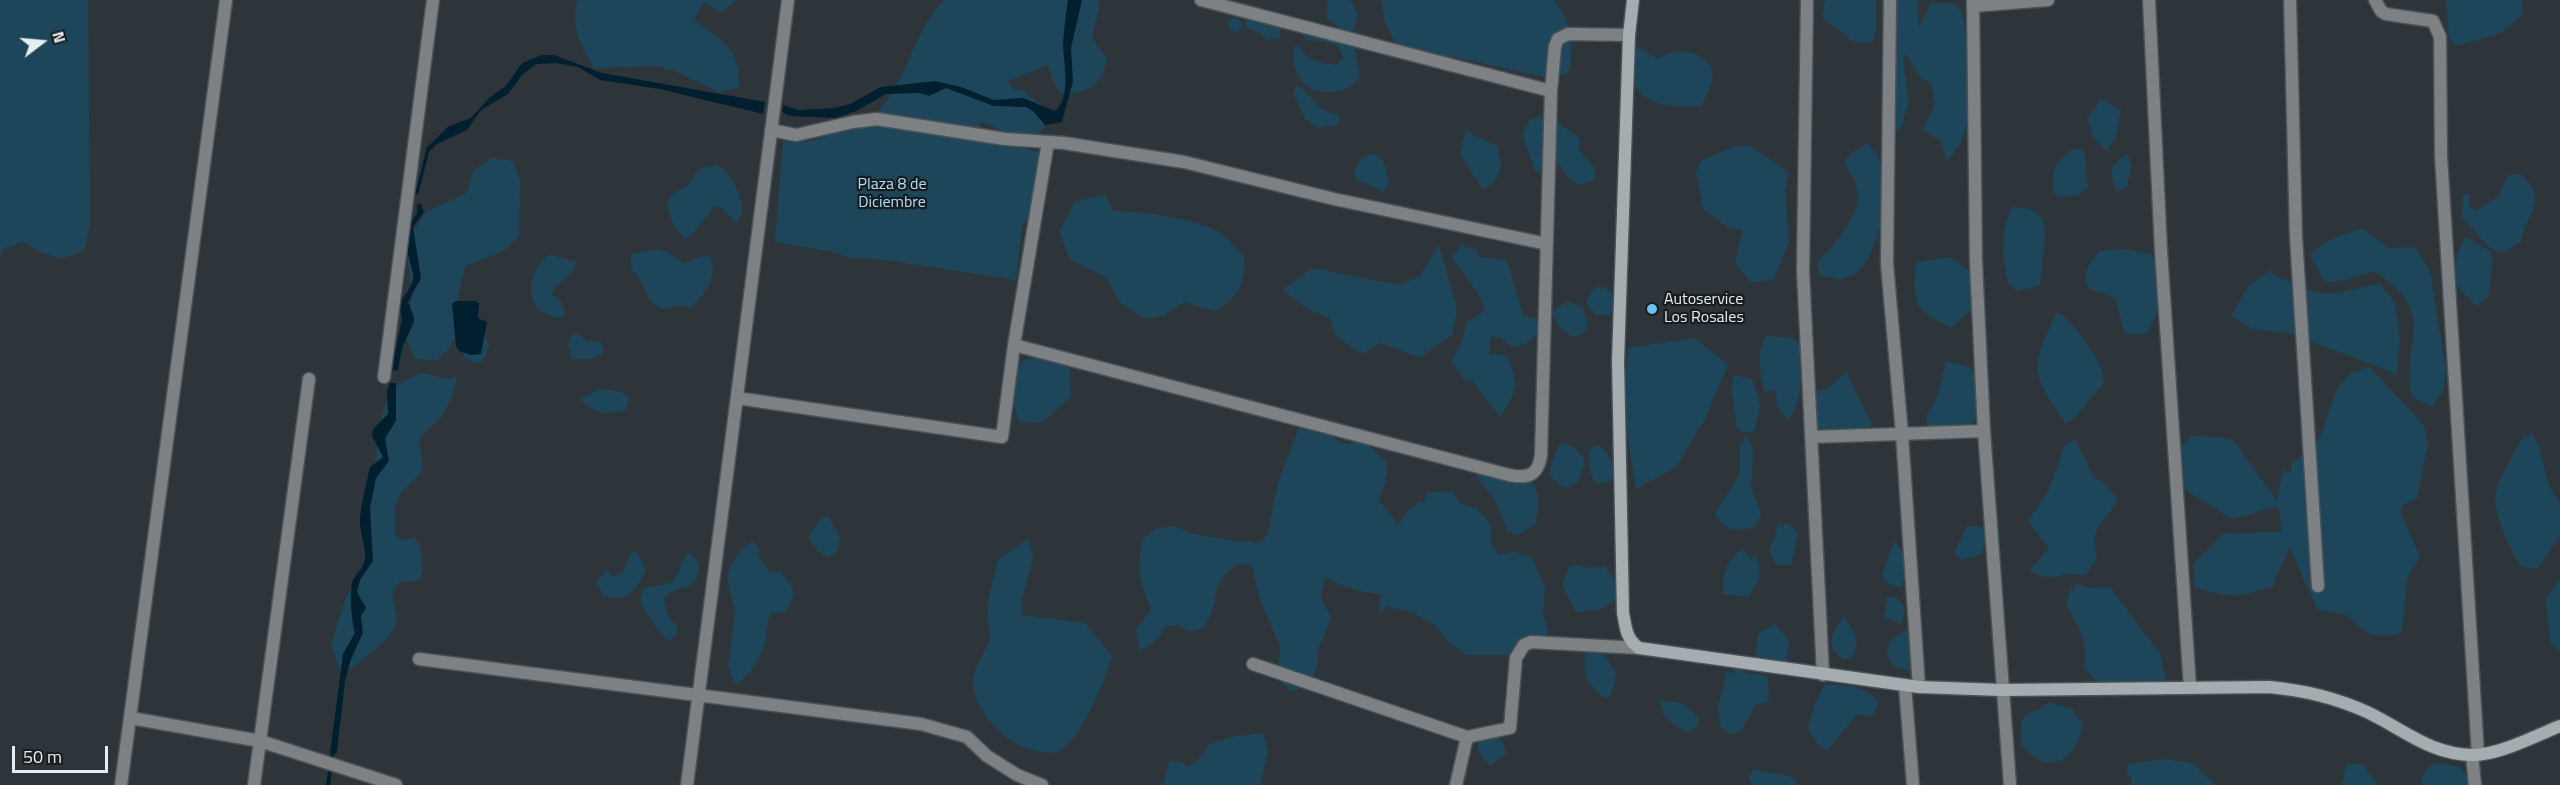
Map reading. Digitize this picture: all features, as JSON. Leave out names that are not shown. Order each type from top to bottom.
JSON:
[{"type":"main road","points":[[1633,0],[1629,35],[1618,372],[1623,613],[1627,636],[1639,648],[1919,687],[2001,690],[2269,687],[2295,690],[2348,704],[2417,741],[2442,751],[2475,755],[2504,748],[2560,726]]},
{"type":"street","points":[[121,785],[226,0]]},
{"type":"street","points":[[384,377],[432,0]]},
{"type":"street","points":[[687,785],[788,0]]},
{"type":"street","points":[[1201,0],[1551,91]]},
{"type":"street","points":[[1807,0],[1803,271],[1823,675]]},
{"type":"street","points":[[1890,0],[1887,264],[1902,434],[1919,687]]},
{"type":"street","points":[[2010,785],[2001,690],[1984,431],[1976,262],[1973,3],[2048,0]]},
{"type":"street","points":[[2149,0],[2178,520],[2190,688]]},
{"type":"street","points":[[2290,0],[2296,237],[2318,586]]},
{"type":"street","points":[[2375,0],[2381,11],[2386,14],[2433,21],[2440,37],[2441,156],[2475,785]]},
{"type":"street","points":[[1014,345],[1509,475],[1528,477],[1535,474],[1541,455],[1551,91],[1555,46],[1563,35],[1629,35]]},
{"type":"street","points":[[771,130],[796,135],[878,118],[1005,139],[1048,142],[1184,162],[1334,199],[1547,244]]},
{"type":"street","points":[[737,398],[1002,437],[1014,345],[1048,142]]},
{"type":"street","points":[[254,785],[309,378]]},
{"type":"street","points":[[1811,437],[1984,431]]},
{"type":"street","points":[[1253,664],[1467,737],[1510,728],[1516,658],[1524,645],[1531,642],[1639,648]]},
{"type":"street","points":[[419,659],[698,697],[921,724],[967,737],[987,756],[1007,769],[1042,785]]},
{"type":"street","points":[[1905,686],[1913,785]]},
{"type":"street","points":[[131,718],[260,741],[396,785]]},
{"type":"street","points":[[1456,785],[1467,737]]},
{"type":"green space","points":[[0,0],[88,0],[90,226],[84,250],[63,259],[43,253],[23,242],[2,249],[0,261]]},
{"type":"green space","points":[[578,0],[736,0],[722,13],[704,2],[694,20],[722,41],[733,54],[739,74],[739,88],[719,92],[677,72],[656,66],[594,68],[578,36],[575,18]]},
{"type":"green space","name":"Plaza 8 de Diciembre","points":[[944,0],[1099,0],[1093,34],[1094,40],[1107,58],[1103,74],[1093,86],[1070,94],[1061,93],[1053,82],[1048,65],[1008,81],[1013,89],[1022,90],[1050,112],[1045,125],[1038,133],[1030,137],[1021,137],[980,122],[980,133],[1008,145],[1051,155],[1035,211],[1022,225],[1016,280],[879,259],[853,258],[829,251],[775,242],[783,140],[808,142],[854,128],[866,128],[896,86],[929,19]]},
{"type":"green space","points":[[1328,0],[1350,0],[1358,14],[1352,33],[1349,35],[1326,18]]},
{"type":"green space","points":[[1381,0],[1553,0],[1564,16],[1570,34],[1569,73],[1548,78],[1454,57],[1413,54],[1395,42],[1385,23]]},
{"type":"green space","points":[[1825,0],[1876,0],[1876,31],[1872,44],[1851,40],[1822,17]]},
{"type":"green space","points":[[1882,0],[1918,0],[1919,28],[1931,3],[1953,3],[1961,11],[1968,40],[1970,117],[1960,144],[1947,161],[1940,140],[1923,130],[1935,103],[1931,83],[1920,77],[1906,54],[1903,58],[1909,102],[1900,130],[1889,130],[1882,95],[1885,83]]},
{"type":"green space","points":[[2446,0],[2522,0],[2523,14],[2501,33],[2457,46],[2449,38]]},
{"type":"green space","points":[[1247,17],[1281,23],[1280,39],[1267,40],[1258,32],[1246,27]]},
{"type":"green space","points":[[1232,18],[1238,18],[1242,25],[1238,32],[1232,32],[1228,28],[1228,22]]},
{"type":"green space","points":[[1315,29],[1354,42],[1360,77],[1353,84],[1335,92],[1325,92],[1315,90],[1300,78],[1295,68],[1293,49],[1297,45],[1304,54],[1319,62],[1336,65],[1343,58],[1338,46],[1327,42],[1306,40],[1302,34]]},
{"type":"green space","points":[[1638,41],[1635,45],[1657,59],[1685,51],[1708,63],[1713,73],[1710,88],[1702,106],[1662,104],[1652,101],[1637,89],[1630,69],[1632,47]]},
{"type":"green space","points":[[1297,86],[1302,88],[1322,110],[1339,115],[1337,125],[1319,128],[1305,119],[1293,93]]},
{"type":"green space","points":[[2100,98],[2121,110],[2116,138],[2106,151],[2094,138],[2087,118],[2099,103]]},
{"type":"green space","points":[[1546,115],[1580,138],[1579,150],[1595,168],[1595,180],[1578,185],[1566,175],[1559,163],[1542,174],[1535,171],[1522,133],[1531,119]]},
{"type":"green space","points":[[1466,129],[1474,136],[1497,145],[1500,171],[1494,181],[1483,190],[1460,153]]},
{"type":"green space","points":[[1868,143],[1882,163],[1886,212],[1868,260],[1856,274],[1840,280],[1820,275],[1817,264],[1847,227],[1857,205],[1858,194],[1855,182],[1844,162],[1853,152]]},
{"type":"green space","points":[[1736,146],[1750,146],[1789,172],[1785,189],[1789,241],[1774,280],[1751,282],[1735,263],[1742,230],[1727,227],[1703,209],[1696,172],[1701,160]]},
{"type":"green space","points":[[2072,149],[2084,150],[2088,187],[2078,195],[2060,198],[2053,192],[2055,167]]},
{"type":"green space","points":[[1368,154],[1378,157],[1386,167],[1389,183],[1382,193],[1374,186],[1357,181],[1354,172],[1360,160]]},
{"type":"green space","points":[[2128,154],[2132,165],[2127,187],[2116,192],[2112,170],[2121,158]]},
{"type":"green space","points":[[491,158],[513,161],[520,181],[519,236],[504,251],[465,266],[456,307],[460,327],[451,346],[437,360],[415,359],[406,339],[412,295],[407,253],[415,230],[427,211],[467,193],[473,171]]},
{"type":"green space","points":[[716,165],[728,174],[738,191],[741,201],[741,217],[736,223],[720,207],[714,207],[692,235],[686,239],[672,222],[668,205],[670,197],[688,185],[699,169]]},
{"type":"green space","points":[[2520,174],[2532,187],[2535,203],[2522,241],[2502,253],[2490,248],[2462,218],[2463,193],[2469,195],[2469,207],[2476,210],[2498,197],[2508,175]]},
{"type":"green space","points":[[1105,194],[1113,211],[1182,219],[1221,233],[1244,256],[1242,282],[1235,295],[1215,311],[1184,302],[1164,316],[1144,319],[1119,301],[1107,278],[1070,260],[1059,231],[1075,202]]},
{"type":"green space","points":[[2011,207],[2031,209],[2043,219],[2045,237],[2040,285],[2018,291],[2008,284],[2003,254],[2004,230]]},
{"type":"green space","points":[[2363,229],[2389,248],[2415,247],[2430,271],[2446,370],[2444,388],[2433,407],[2412,397],[2410,376],[2414,328],[2412,314],[2406,301],[2394,287],[2374,271],[2346,280],[2325,282],[2310,256],[2334,238]]},
{"type":"green space","points":[[2466,237],[2491,252],[2489,296],[2477,306],[2457,286],[2454,275],[2459,250]]},
{"type":"green space","points":[[1439,245],[1457,308],[1453,334],[1420,358],[1380,343],[1362,354],[1336,336],[1330,318],[1309,310],[1283,290],[1312,268],[1399,285],[1420,276]]},
{"type":"green space","points":[[1461,245],[1476,250],[1480,257],[1507,260],[1523,315],[1538,320],[1535,336],[1523,344],[1512,347],[1500,338],[1491,337],[1489,354],[1508,356],[1515,382],[1513,393],[1500,417],[1472,380],[1466,381],[1451,362],[1461,344],[1467,322],[1485,311],[1479,295],[1452,257]]},
{"type":"green space","points":[[655,249],[666,251],[685,264],[698,257],[709,256],[713,270],[712,278],[705,291],[690,308],[679,305],[663,309],[655,305],[648,296],[632,267],[631,259],[632,254]]},
{"type":"green space","points":[[2125,249],[2151,255],[2165,280],[2165,296],[2147,334],[2125,334],[2115,298],[2088,288],[2086,277],[2088,268],[2100,251]]},
{"type":"green space","points":[[551,255],[576,262],[571,274],[556,286],[552,295],[561,302],[565,312],[558,318],[538,308],[531,293],[536,270],[545,258]]},
{"type":"green space","points":[[1951,257],[1983,282],[1979,303],[1951,328],[1922,309],[1915,296],[1915,288],[1916,262]]},
{"type":"green space","points":[[2272,269],[2271,274],[2317,293],[2339,293],[2380,283],[2395,303],[2400,341],[2396,378],[2390,371],[2289,333],[2253,329],[2231,316],[2248,286]]},
{"type":"green space","points":[[1601,286],[1619,296],[1620,309],[1607,315],[1596,315],[1586,303],[1592,290]]},
{"type":"green space","points":[[1568,301],[1583,308],[1587,321],[1586,331],[1575,337],[1560,328],[1552,312]]},
{"type":"green space","points":[[2056,313],[2064,316],[2095,355],[2104,383],[2075,417],[2066,424],[2046,393],[2038,373],[2041,350]]},
{"type":"green space","points":[[576,333],[587,341],[602,342],[604,353],[590,359],[573,359],[568,346],[572,336]]},
{"type":"green space","points":[[485,336],[489,346],[484,360],[479,363],[463,358],[464,352]]},
{"type":"green space","points":[[1766,336],[1793,338],[1800,345],[1799,394],[1788,420],[1777,408],[1776,392],[1773,390],[1765,392],[1763,385],[1760,354]]},
{"type":"green space","points":[[1695,338],[1728,365],[1706,417],[1676,467],[1636,489],[1624,414],[1628,348]]},
{"type":"green space","points":[[1041,354],[1070,369],[1071,396],[1042,423],[1020,422],[1012,394],[1015,371],[1019,365]]},
{"type":"green space","points":[[1946,361],[1966,366],[1988,380],[1991,398],[1969,430],[1950,441],[1927,425],[1927,414],[1937,397]]},
{"type":"green space","points":[[2369,367],[2424,425],[2428,443],[2417,499],[2402,505],[2401,514],[2420,557],[2407,579],[2402,632],[2386,636],[2372,634],[2359,627],[2348,615],[2318,610],[2289,547],[2273,586],[2233,596],[2194,587],[2193,565],[2224,533],[2282,532],[2278,506],[2232,519],[2181,487],[2176,454],[2191,436],[2222,437],[2234,441],[2277,501],[2283,470],[2291,472],[2291,463],[2308,451],[2321,436],[2335,393],[2349,374]]},
{"type":"green space","points":[[1846,372],[1872,425],[1852,444],[1823,434],[1814,425],[1817,391],[1826,390]]},
{"type":"green space","points":[[420,373],[451,379],[457,375],[453,396],[442,416],[419,440],[423,471],[400,494],[395,505],[395,537],[405,541],[415,537],[422,557],[422,573],[420,579],[410,582],[400,581],[395,587],[392,597],[396,622],[393,629],[381,644],[342,675],[331,645],[345,600],[367,559],[367,513],[382,413],[391,391],[400,383]]},
{"type":"green space","points":[[1734,375],[1753,380],[1760,405],[1755,431],[1742,432],[1737,428],[1731,386]]},
{"type":"green space","points":[[600,389],[622,392],[629,399],[626,410],[612,413],[596,411],[580,399]]},
{"type":"green space","points":[[1301,422],[1320,427],[1343,444],[1363,441],[1388,463],[1385,484],[1378,499],[1398,525],[1407,512],[1419,502],[1423,503],[1428,492],[1451,491],[1461,504],[1477,509],[1485,517],[1491,526],[1491,546],[1499,554],[1515,552],[1532,558],[1545,587],[1543,612],[1548,632],[1542,640],[1542,648],[1512,655],[1466,655],[1449,642],[1434,625],[1414,613],[1387,606],[1379,615],[1381,594],[1352,589],[1325,577],[1321,598],[1331,618],[1318,650],[1318,662],[1310,683],[1291,692],[1274,674],[1280,657],[1280,646],[1260,600],[1252,566],[1240,563],[1222,578],[1211,613],[1203,628],[1190,632],[1176,625],[1166,626],[1156,641],[1140,650],[1136,630],[1151,609],[1140,575],[1142,540],[1155,529],[1174,526],[1193,534],[1256,544],[1267,536],[1278,483]]},
{"type":"green space","points":[[2525,433],[2526,438],[2532,433],[2539,447],[2548,483],[2560,505],[2560,536],[2538,568],[2521,567],[2503,531],[2495,500],[2501,478]]},
{"type":"green space","points":[[1747,435],[1753,450],[1751,486],[1761,514],[1756,526],[1738,530],[1728,528],[1715,514],[1740,473],[1740,445]]},
{"type":"green space","points":[[2075,439],[2094,478],[2104,483],[2117,498],[2113,508],[2097,530],[2095,545],[2097,558],[2085,575],[2068,574],[2048,578],[2029,571],[2049,548],[2028,521],[2048,492],[2064,447]]},
{"type":"green space","points":[[1561,443],[1574,447],[1585,460],[1579,481],[1567,488],[1561,486],[1549,474],[1555,453]]},
{"type":"green space","points":[[1598,445],[1614,464],[1614,474],[1613,480],[1598,484],[1590,472],[1589,463],[1591,448]]},
{"type":"green space","points":[[1486,461],[1522,474],[1535,486],[1538,495],[1536,524],[1518,535],[1507,532],[1496,503],[1477,478],[1477,465]]},
{"type":"green space","points":[[822,517],[829,518],[840,537],[836,552],[828,557],[816,549],[809,536]]},
{"type":"green space","points":[[1780,522],[1781,529],[1784,523],[1789,524],[1798,534],[1791,565],[1777,565],[1769,551]]},
{"type":"green space","points":[[1967,526],[1983,527],[1987,534],[1982,554],[1962,560],[1954,553]]},
{"type":"green space","points":[[1028,539],[1033,557],[1022,600],[1021,615],[1085,623],[1112,656],[1105,679],[1091,710],[1065,748],[1057,752],[1029,749],[1015,743],[1002,733],[982,710],[973,684],[977,667],[989,641],[988,603],[998,560]]},
{"type":"green space","points":[[752,542],[757,546],[760,558],[770,573],[780,571],[791,585],[794,595],[787,610],[783,613],[772,612],[760,656],[748,674],[735,684],[728,667],[735,612],[727,578],[730,567],[743,548]]},
{"type":"green space","points":[[1894,542],[1902,551],[1905,562],[1903,586],[1897,587],[1885,582],[1882,575]]},
{"type":"green space","points":[[1743,549],[1751,560],[1755,554],[1760,572],[1759,577],[1748,597],[1723,594],[1726,568]]},
{"type":"green space","points":[[636,552],[646,570],[639,583],[626,596],[613,598],[604,596],[596,582],[607,569],[612,577],[622,573],[631,553]]},
{"type":"green space","points":[[688,552],[697,560],[698,572],[693,583],[673,591],[664,599],[668,616],[678,628],[677,634],[669,641],[645,611],[641,603],[641,596],[643,589],[673,581]]},
{"type":"green space","points":[[1577,564],[1589,568],[1604,566],[1620,587],[1615,600],[1604,607],[1576,612],[1562,586],[1569,567]]},
{"type":"green space","points":[[2560,579],[2560,652],[2550,642],[2546,599]]},
{"type":"green space","points":[[2072,583],[2072,592],[2076,583],[2087,588],[2110,587],[2160,654],[2168,688],[2135,693],[2115,699],[2084,668],[2084,643],[2066,604]]},
{"type":"green space","points":[[1895,596],[1905,608],[1902,624],[1884,617],[1887,598]]},
{"type":"green space","points":[[1844,616],[1857,640],[1851,658],[1844,660],[1833,650],[1832,639]]},
{"type":"green space","points":[[1774,623],[1789,640],[1786,667],[1770,666],[1756,657],[1758,633]]},
{"type":"green space","points":[[1908,628],[1921,646],[1919,657],[1910,671],[1894,667],[1887,654],[1890,641]]},
{"type":"green space","points":[[1597,644],[1616,673],[1611,696],[1604,698],[1589,681],[1584,665],[1586,649]]},
{"type":"green space","points":[[1737,667],[1747,673],[1768,676],[1769,702],[1755,705],[1742,730],[1732,735],[1720,726],[1718,706],[1726,676],[1724,672],[1731,674]]},
{"type":"green space","points":[[1824,685],[1862,689],[1879,703],[1873,716],[1856,715],[1827,751],[1816,742],[1808,727],[1815,703]]},
{"type":"green space","points":[[1660,700],[1684,704],[1699,718],[1698,725],[1689,733],[1673,724],[1663,713]]},
{"type":"green space","points":[[2049,702],[2072,709],[2083,725],[2074,748],[2067,756],[2059,761],[2050,762],[2041,761],[2021,745],[2021,723],[2026,714],[2041,709]]},
{"type":"green space","points":[[1484,727],[1498,732],[1507,753],[1490,766],[1477,750]]},
{"type":"green space","points":[[1263,733],[1268,751],[1260,785],[1163,785],[1169,761],[1181,762],[1188,767],[1201,757],[1209,744],[1232,737]]},
{"type":"green space","points":[[2160,759],[2192,763],[2216,785],[2131,785],[2131,774],[2127,778],[2128,765]]},
{"type":"green space","points":[[2432,763],[2458,766],[2467,776],[2469,785],[2423,785],[2421,778]]},
{"type":"green space","points":[[2362,764],[2378,785],[2342,785],[2346,766]]},
{"type":"green space","points":[[1753,769],[1792,777],[1798,785],[1751,785],[1749,778]]},
{"type":"shaded area","points":[[1068,0],[1082,0],[1071,48],[1073,81],[1062,122],[1045,125],[1033,111],[1026,107],[994,106],[946,88],[929,96],[920,93],[886,94],[856,111],[836,118],[790,116],[782,112],[783,105],[799,110],[834,108],[850,104],[881,87],[935,81],[961,87],[994,100],[1023,98],[1055,111],[1060,105],[1065,88],[1063,43]]},
{"type":"shaded area","points":[[542,55],[554,55],[602,73],[765,102],[763,114],[660,89],[600,80],[578,67],[557,63],[536,64],[522,75],[508,94],[481,110],[467,130],[437,144],[429,152],[418,195],[415,194],[427,147],[449,126],[471,118],[490,97],[506,86],[522,63]]},
{"type":"shaded area","points":[[417,204],[421,204],[424,212],[413,227],[421,278],[408,302],[414,322],[402,348],[398,370],[391,371],[402,319],[399,303],[413,280],[407,240],[409,229],[417,213]]},
{"type":"shaded area","points":[[456,301],[479,303],[478,318],[487,322],[481,354],[471,355],[459,351],[456,346],[452,304]]},
{"type":"shaded area","points":[[390,383],[396,383],[396,421],[385,438],[389,461],[376,478],[370,508],[373,561],[360,580],[357,592],[366,608],[361,616],[363,633],[351,659],[345,681],[336,754],[330,753],[343,654],[355,633],[351,589],[354,578],[365,559],[360,527],[361,509],[370,467],[383,457],[372,436],[373,429],[388,414],[387,391]]},
{"type":"waterway","points":[[328,785],[333,750]]},
{"type":"place","name":"Autoservice Los Rosales","points":[[1652,309]]}]
